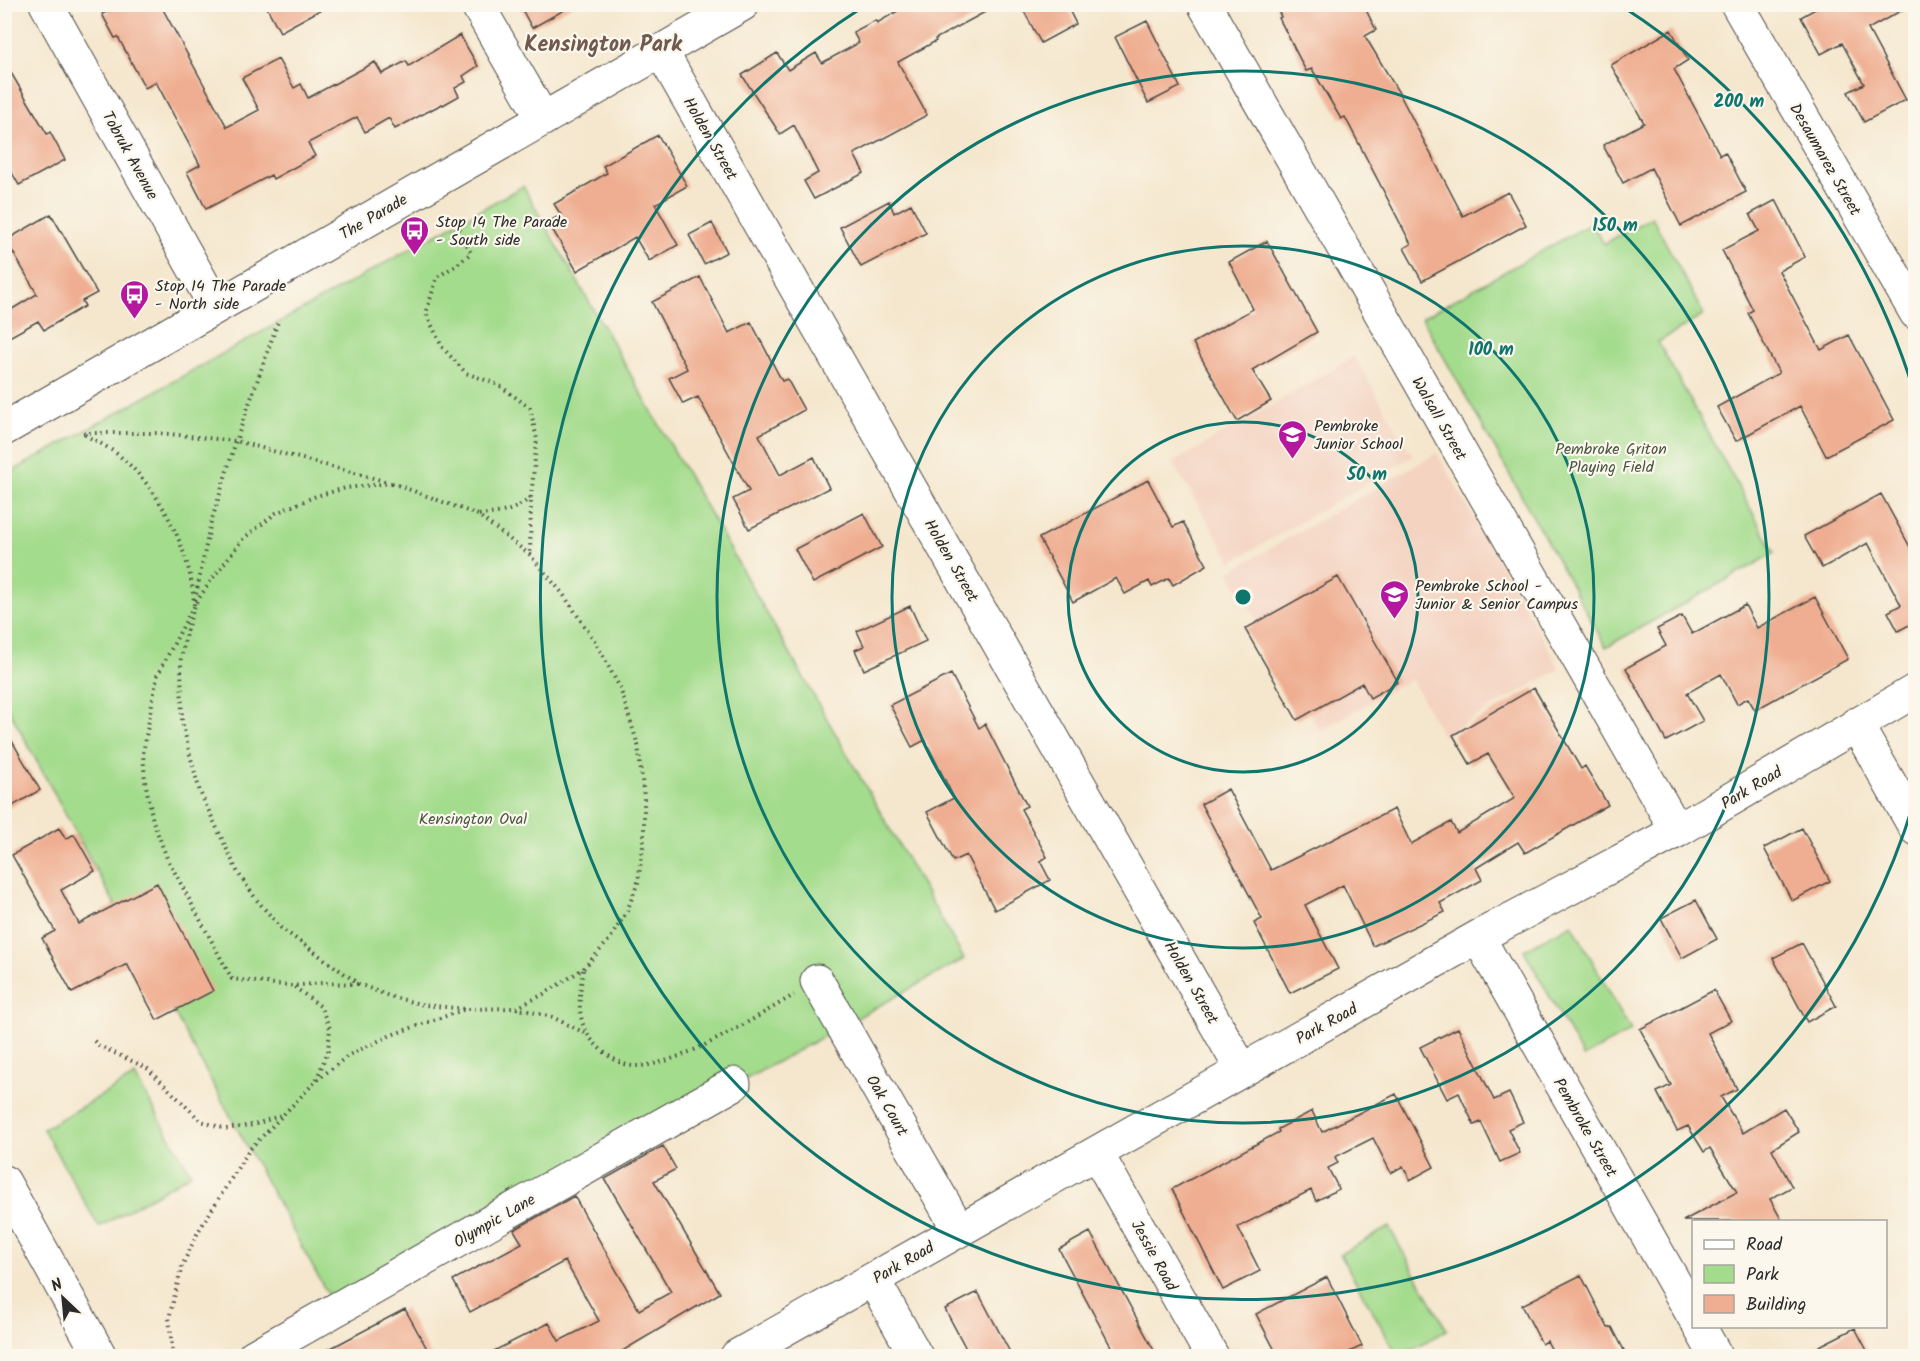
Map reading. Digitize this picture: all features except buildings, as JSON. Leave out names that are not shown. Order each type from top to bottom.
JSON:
[{"type":"street","name":"Tobruk Avenue","points":[[46,4],[215,306]]},
{"type":"street","points":[[477,4],[543,119]]},
{"type":"street","name":"The Parade","points":[[4,429],[743,4]]},
{"type":"street","name":"Walsall Street","points":[[1204,4],[1677,831]]},
{"type":"street","name":"Desaumarez Street","points":[[1737,4],[1916,313]]},
{"type":"street","name":"Holden Street","points":[[661,51],[1242,1070]]},
{"type":"street","name":"Park Road","points":[[737,1356],[1478,937],[1677,831],[1916,690]]},
{"type":"street","points":[[1856,724],[1916,829]]},
{"type":"street","name":"Pembroke Street","points":[[1478,937],[1692,1313]]},
{"type":"street","name":"Oak Court","points":[[817,981],[959,1230]]},
{"type":"street","name":"Olympic Lane","points":[[254,1356],[734,1084]]},
{"type":"street","name":"Jessie Road","points":[[1097,1154],[1212,1356]]},
{"type":"street","points":[[4,1182],[100,1356]]},
{"type":"street","points":[[873,1279],[916,1356]]},
{"type":"street","points":[[1700,1328],[1716,1356]]},
{"type":"path","points":[[454,218],[471,253],[436,277],[426,313],[442,347],[466,373],[499,385],[530,408],[537,439],[531,497],[530,555]]},
{"type":"path","points":[[279,319],[236,441],[210,526],[195,604],[181,659],[183,721],[200,792],[212,821],[238,873],[281,928],[358,984],[389,996],[424,1005],[466,1009],[516,1008],[552,1017],[586,1034]]},
{"type":"path","points":[[195,604],[187,557],[174,527],[141,476],[120,456],[82,433],[159,433],[236,441],[392,483],[478,515],[530,555],[563,594],[596,643],[620,688],[638,745],[644,797],[644,839],[638,882],[627,911],[610,939],[583,969],[544,994],[516,1008]]},
{"type":"path","points":[[358,984],[322,982],[292,986],[232,979],[167,858],[153,821],[145,781],[143,753],[157,676],[195,604],[243,539],[276,513],[316,496],[346,488],[392,483]]},
{"type":"path","points":[[478,515],[501,513],[518,507],[531,497]]},
{"type":"path","points":[[583,969],[580,1017],[586,1034],[593,1044],[612,1059],[634,1067],[657,1064],[686,1053],[754,1018],[817,981]]},
{"type":"path","points":[[292,986],[320,1006],[330,1028],[328,1052],[316,1081]]},
{"type":"path","points":[[173,1356],[169,1318],[182,1266],[198,1232],[249,1150],[316,1081],[349,1055],[391,1035],[466,1009]]},
{"type":"path","points":[[94,1041],[99,1046],[147,1068],[201,1121],[226,1129],[253,1125],[283,1114]]},
{"type":"shaded area","name":"Pembroke Junior School","points":[[1354,357],[1413,456],[1232,562],[1173,463]]},
{"type":"shaded area","name":"Pembroke School - Junior & Senior Campus","points":[[1437,453],[1560,669],[1443,736],[1411,679],[1320,731],[1229,572]]},
{"type":"green space","name":"Kensington Oval","points":[[523,186],[964,959],[334,1306],[5,703],[4,476]]},
{"type":"green space","name":"Pembroke Griton Playing Field","points":[[1652,217],[1704,315],[1658,342],[1775,553],[1606,647],[1422,318],[1592,223],[1604,244]]},
{"type":"green space","points":[[1572,924],[1631,1031],[1583,1057],[1524,950]]},
{"type":"green space","points":[[135,1076],[191,1174],[99,1227],[43,1129]]},
{"type":"green space","points":[[1389,1227],[1447,1330],[1400,1356],[1340,1254]]},
{"type":"place","name":"Stop 14 The Parade - South side","points":[[415,256]]},
{"type":"place","name":"Stop 14 The Parade - North side","points":[[134,320]]},
{"type":"place","name":"Pembroke Junior School","points":[[1293,460]]},
{"type":"place","name":"Pembroke School - Junior & Senior Campus","points":[[1394,620]]},
{"type":"district","name":"Kensington Park","points":[[603,43]]}]
